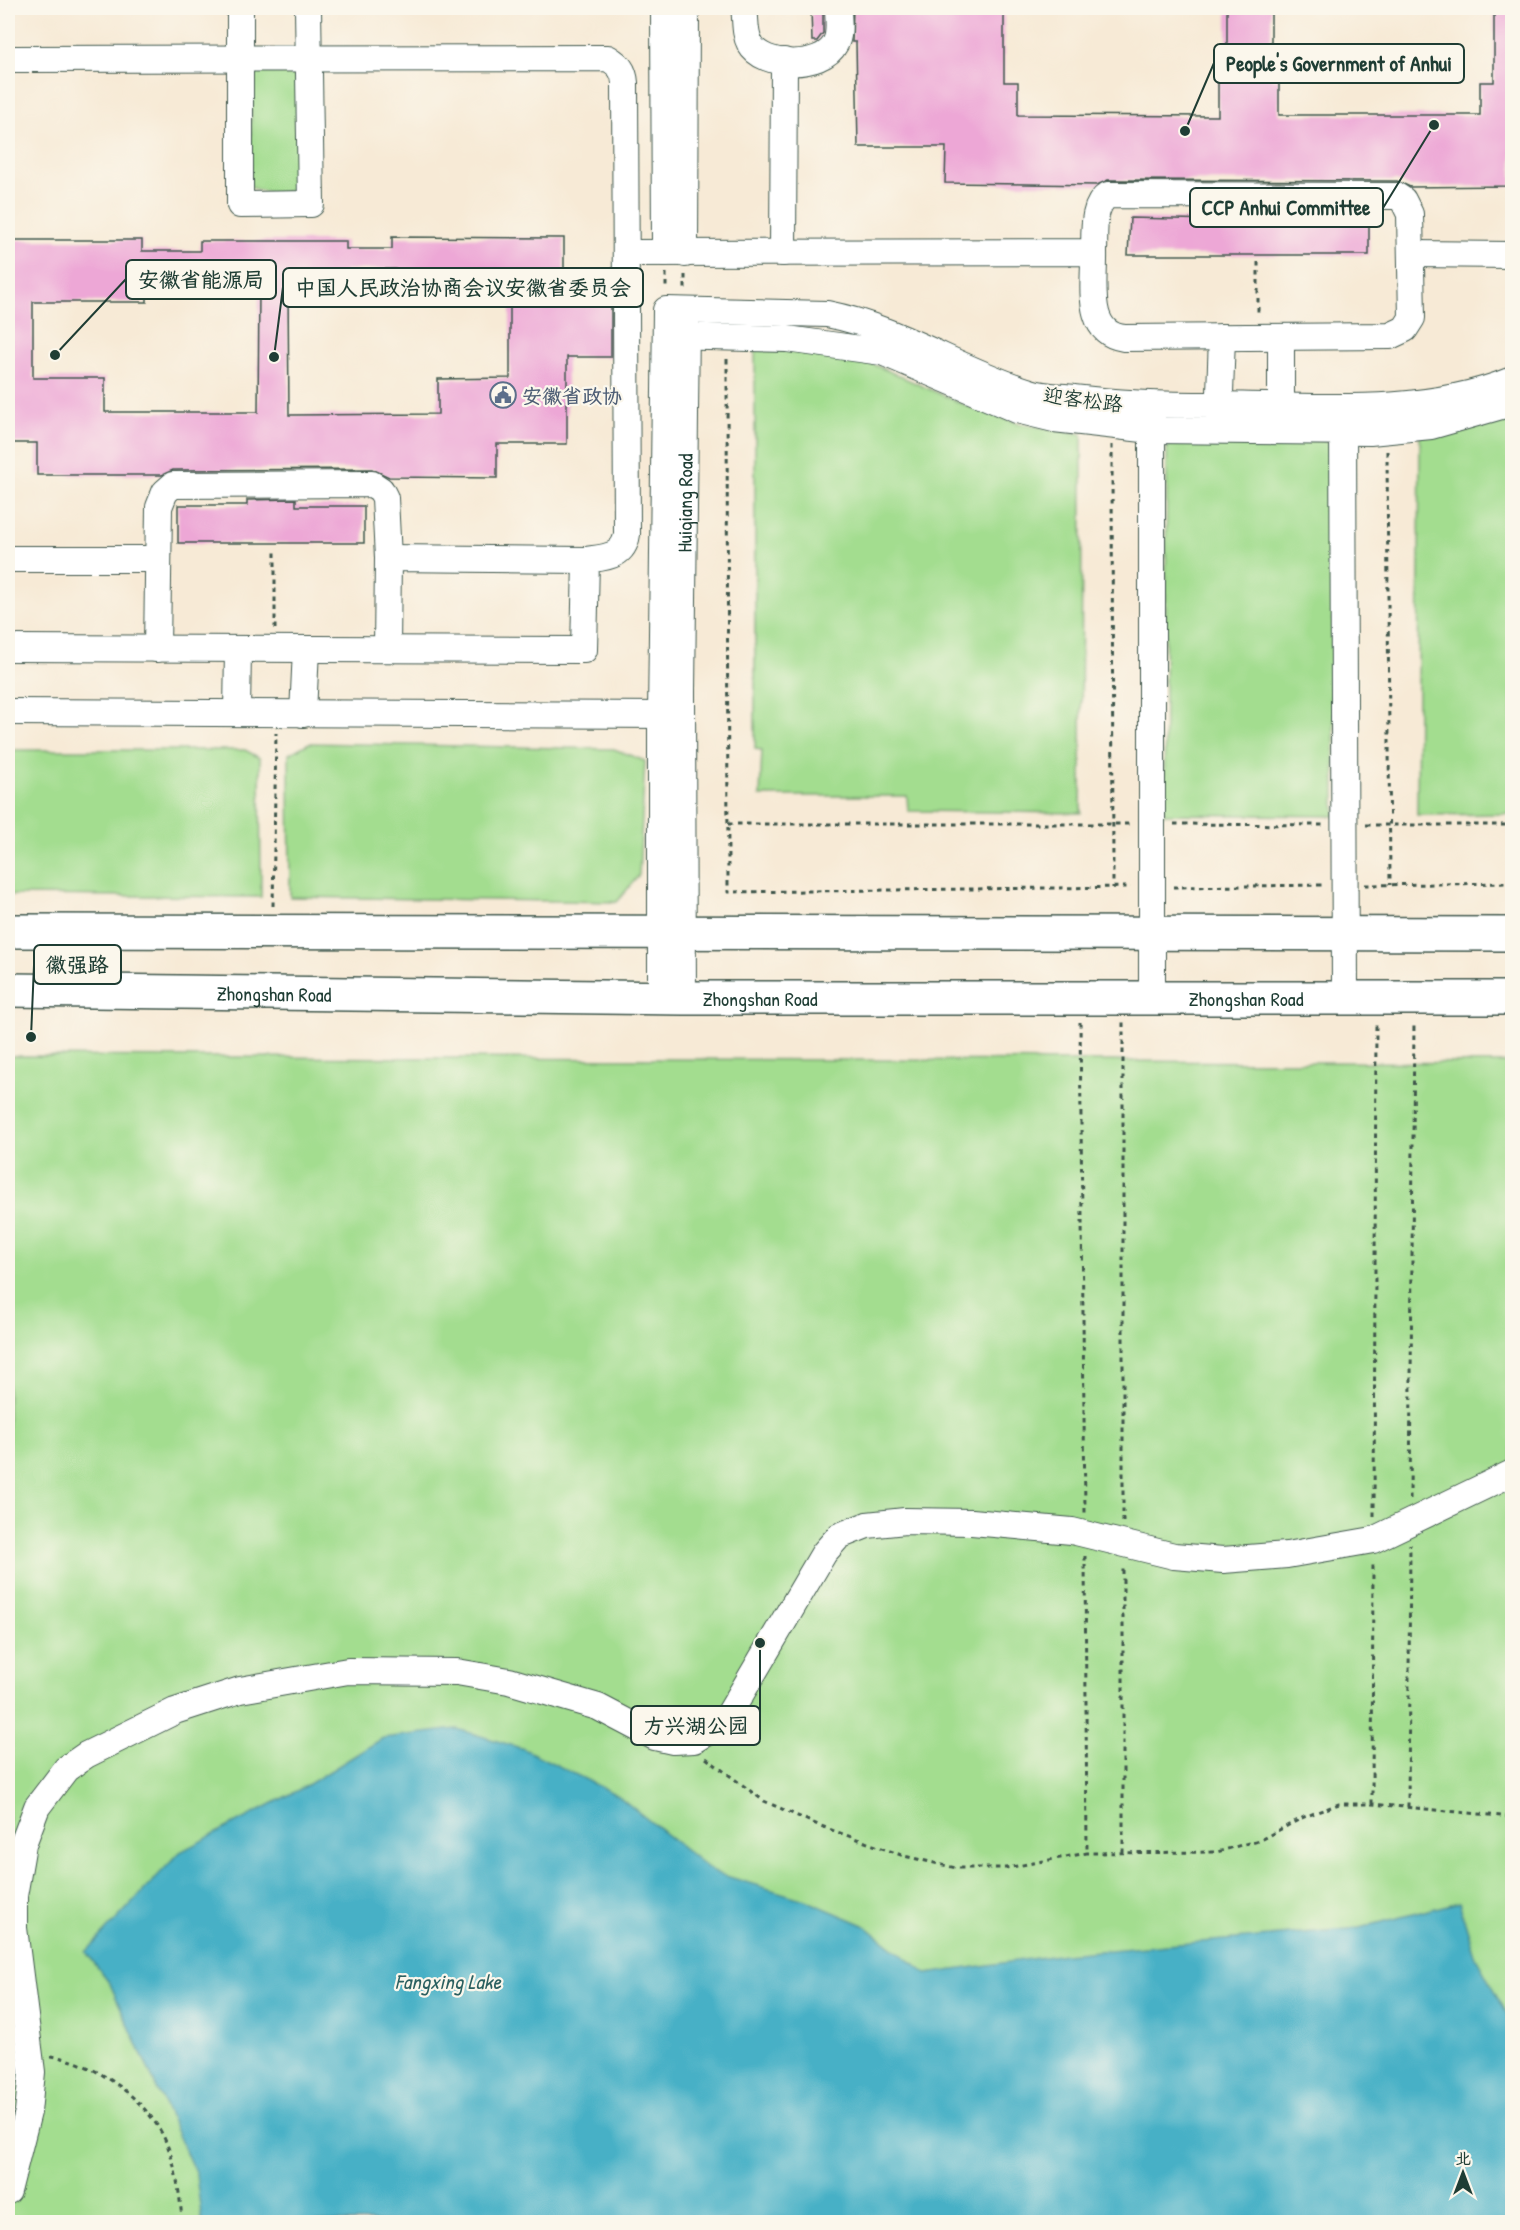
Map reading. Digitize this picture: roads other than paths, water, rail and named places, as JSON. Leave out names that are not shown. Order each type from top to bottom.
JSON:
[{"type":"main road","points":[[8,932],[1512,934]]},
{"type":"main road","name":"Zhongshan Road","points":[[8,990],[672,998],[1079,996],[1512,998]]},
{"type":"street","points":[[240,8],[240,204],[311,204],[308,8]]},
{"type":"street","points":[[664,8],[675,254]]},
{"type":"street","points":[[675,254],[686,8]]},
{"type":"street","points":[[744,8],[746,33],[754,50],[769,60],[784,61],[811,60],[828,54],[837,40],[838,8]]},
{"type":"street","points":[[8,59],[608,58],[616,63],[624,74],[625,83],[626,542],[614,555],[588,560],[388,558]]},
{"type":"street","points":[[783,253],[784,61]]},
{"type":"street","points":[[1108,195],[1392,195],[1401,197],[1407,204],[1411,254],[1412,318],[1401,332],[1390,336],[1124,338],[1108,333],[1096,318],[1094,252],[1096,212],[1101,200],[1108,195]]},
{"type":"street","points":[[626,253],[1094,252]]},
{"type":"street","points":[[1411,254],[1512,255]]},
{"type":"street","name":"Huiqiang Road","points":[[672,998],[671,715],[676,310]]},
{"type":"street","name":"迎客松路","points":[[676,310],[827,314],[851,319],[872,325],[926,351],[1032,393],[1130,405],[1392,405],[1456,398],[1512,380]]},
{"type":"street","name":"迎客松路","points":[[676,337],[787,339],[882,352],[1017,410],[1054,418],[1152,430],[1387,430],[1431,426],[1512,403]]},
{"type":"street","points":[[1219,431],[1222,337]]},
{"type":"street","points":[[1270,337],[1281,405],[1281,431]]},
{"type":"street","points":[[626,370],[676,369]]},
{"type":"street","points":[[1138,996],[1152,933],[1152,405]]},
{"type":"street","points":[[1344,405],[1345,933],[1361,996]]},
{"type":"street","points":[[157,648],[160,501],[165,492],[180,483],[372,484],[381,490],[386,504],[387,649]]},
{"type":"street","points":[[8,559],[158,559]]},
{"type":"street","points":[[8,648],[584,650],[588,560]]},
{"type":"street","points":[[237,713],[238,649]]},
{"type":"street","points":[[303,714],[306,649]]},
{"type":"street","points":[[8,712],[671,715]]},
{"type":"street","points":[[8,2191],[28,2112],[32,2072],[14,1928],[14,1896],[23,1844],[37,1807],[66,1769],[86,1755],[175,1711],[240,1690],[348,1671],[457,1672],[558,1693],[598,1707],[655,1737],[694,1740],[725,1721],[824,1553],[839,1536],[867,1525],[905,1521],[972,1522],[1085,1534],[1174,1556],[1223,1560],[1287,1555],[1374,1540],[1410,1520],[1512,1473]]},
{"type":"water","name":"Fangxing Lake","points":[[457,1729],[524,1749],[617,1795],[713,1872],[805,1900],[864,1925],[927,1974],[1065,1954],[1359,1928],[1459,1902],[1476,1958],[1512,2023],[1512,2222],[202,2222],[196,2175],[110,1984],[86,1952],[180,1852],[306,1786],[383,1738]]},
{"type":"place","name":"CCP Anhui Committee","points":[[1434,125]]},
{"type":"place","name":"People's Government of Anhui","points":[[1185,131]]},
{"type":"place","name":"安徽省能源局","points":[[55,355]]},
{"type":"place","name":"中国人民政治协商会议安徽省委员会","points":[[274,357]]},
{"type":"place","name":"安徽省政协","points":[[503,395]]},
{"type":"place","name":"徽强路","points":[[31,1037]]},
{"type":"place","name":"方兴湖公园","points":[[760,1643]]}]
